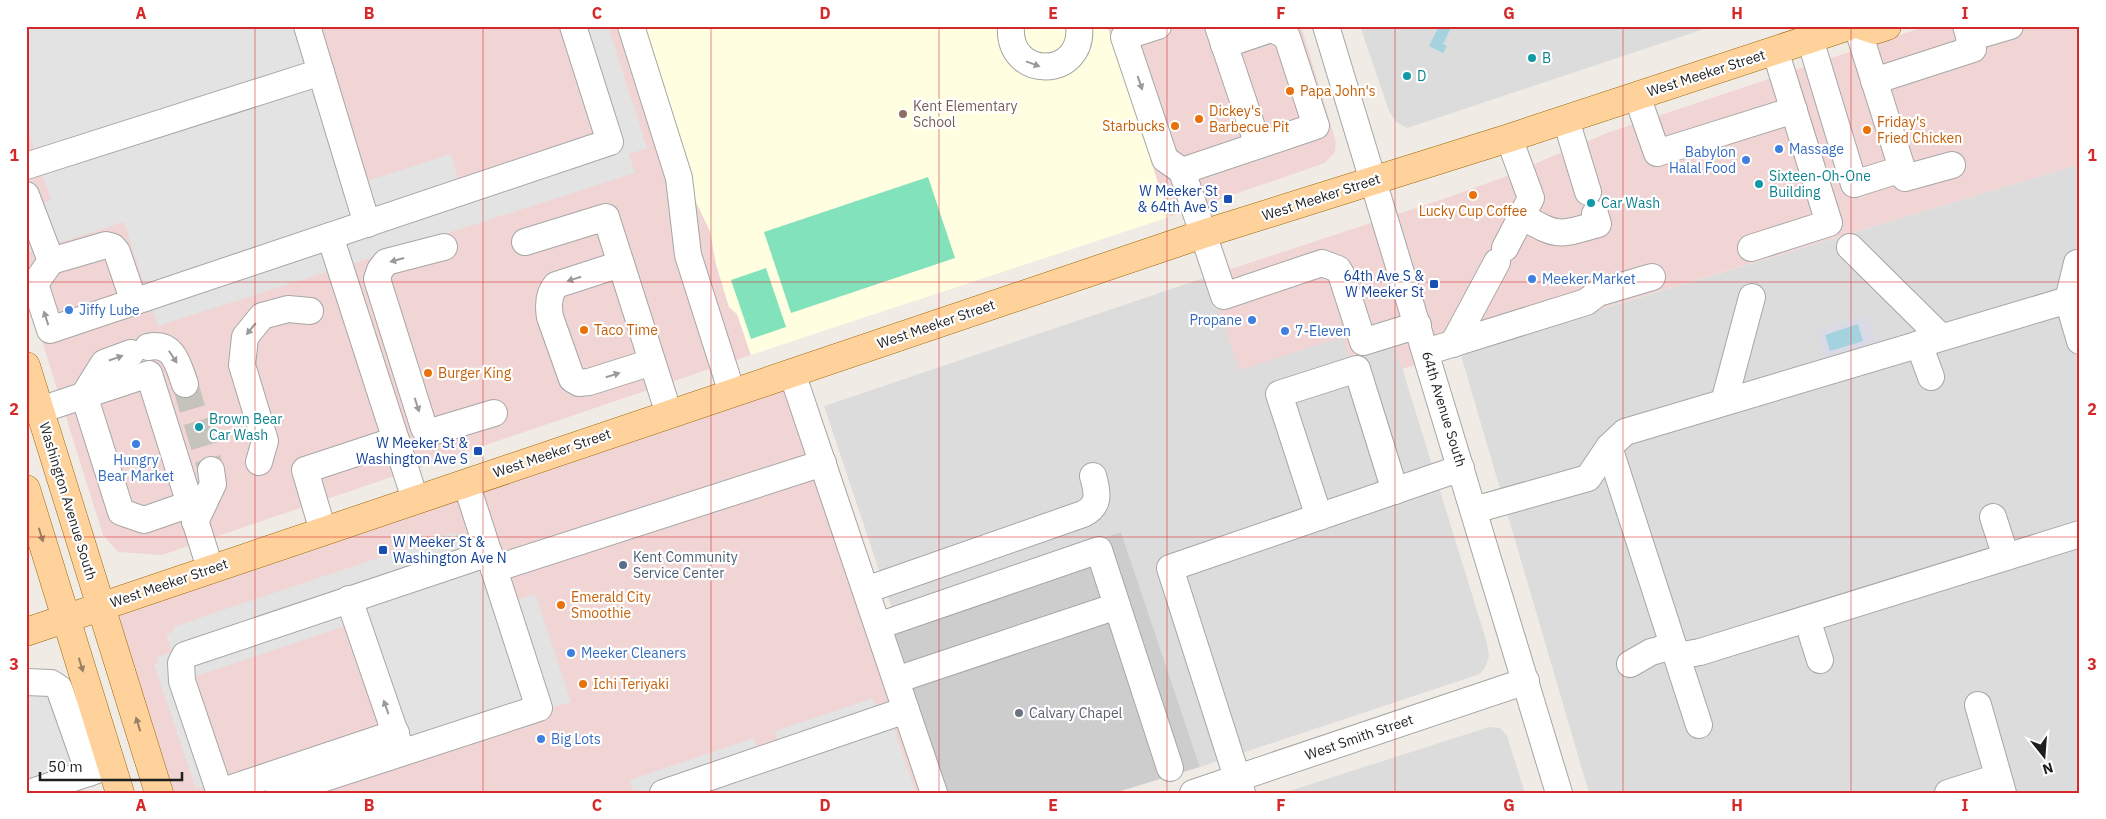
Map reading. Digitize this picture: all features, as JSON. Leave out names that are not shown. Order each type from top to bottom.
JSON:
[{"type":"main road","name":"West Meeker Street","points":[[26,632],[210,568],[1203,234],[1566,120],[1849,26]]},
{"type":"main road","points":[[1863,26],[1875,30],[1887,26]]},
{"type":"main road","name":"Washington Avenue South","points":[[26,366],[159,793]]},
{"type":"main road","points":[[26,489],[66,618],[100,769],[120,793]]},
{"type":"street","points":[[307,26],[367,224]]},
{"type":"street","points":[[134,302],[117,252],[112,246],[106,245],[51,261],[37,280],[36,287],[50,330],[134,302],[330,236],[367,224],[610,142],[573,26]]},
{"type":"street","points":[[631,26],[678,178],[688,255],[732,393]]},
{"type":"street","points":[[1011,26],[1011,41],[1019,56],[1028,63],[1039,67],[1051,67],[1062,63],[1071,56],[1078,46],[1079,26]]},
{"type":"street","points":[[1158,26],[1124,37],[1165,158],[1182,171],[1224,296],[1322,263],[1338,269],[1341,274],[1363,342],[1418,325]]},
{"type":"street","name":"64th Avenue South","points":[[1326,26],[1559,793]]},
{"type":"street","points":[[1857,26],[1905,178],[1952,165]]},
{"type":"street","points":[[1874,81],[1973,50],[1968,32],[2010,26]]},
{"type":"street","points":[[1182,171],[1316,126],[1290,42],[1283,33],[1268,30],[1221,36],[1258,145]]},
{"type":"street","points":[[1810,39],[1854,184],[1902,169]]},
{"type":"street","points":[[1751,248],[1829,224],[1775,50]]},
{"type":"street","points":[[26,166],[321,72]]},
{"type":"street","points":[[1637,96],[1657,153],[1794,110]]},
{"type":"street","points":[[1521,216],[1552,233],[1566,234],[1598,224],[1566,120]]},
{"type":"street","points":[[1453,344],[1531,198],[1509,138]]},
{"type":"street","points":[[26,195],[51,261]]},
{"type":"street","points":[[525,242],[606,217],[669,414]]},
{"type":"street","points":[[330,236],[415,500]]},
{"type":"street","points":[[444,247],[386,262],[380,270],[377,279],[424,428],[431,432],[494,413]]},
{"type":"street","points":[[1850,247],[1930,341],[1931,377]]},
{"type":"street","points":[[2077,263],[2068,300],[2080,341]]},
{"type":"street","points":[[621,264],[556,285],[551,291],[550,317],[572,379],[579,383],[589,382],[652,362]]},
{"type":"street","points":[[1426,352],[1586,302],[1598,293],[1652,277]]},
{"type":"street","points":[[1724,402],[1752,297]]},
{"type":"street","points":[[1474,510],[1588,478],[1609,446],[1625,432],[2068,300]]},
{"type":"street","points":[[259,462],[265,441],[242,365],[245,337],[262,316],[288,309],[310,311]]},
{"type":"street","points":[[184,384],[172,352],[163,347],[140,350],[104,363],[84,395],[121,512],[144,520],[193,513],[213,484],[211,470]]},
{"type":"street","points":[[1319,517],[1279,394],[1358,369],[1395,491]]},
{"type":"street","points":[[792,372],[934,793]]},
{"type":"street","points":[[40,410],[149,374],[210,568]]},
{"type":"street","points":[[323,530],[305,470],[396,440]]},
{"type":"street","points":[[1609,446],[1699,725]]},
{"type":"street","points":[[466,483],[491,561],[539,708],[399,743],[220,793],[182,681],[181,663],[185,655],[349,599],[491,561],[823,463]]},
{"type":"street","points":[[1240,785],[1170,568],[1461,468]]},
{"type":"street","points":[[866,590],[1092,510],[1098,491],[1093,476]]},
{"type":"street","points":[[1993,517],[2006,557]]},
{"type":"street","points":[[1630,664],[1652,652],[1700,652],[2080,534]]},
{"type":"street","points":[[878,626],[1099,550],[1170,768]]},
{"type":"street","points":[[349,599],[399,743]]},
{"type":"street","points":[[896,680],[1117,606]]},
{"type":"street","points":[[1807,619],[1820,660]]},
{"type":"street","name":"West Smith Street","points":[[1193,793],[1240,785],[1526,681]]},
{"type":"street","points":[[26,682],[51,684],[59,688],[100,769],[29,793]]},
{"type":"street","points":[[1948,793],[2001,785],[1978,705]]},
{"type":"street","points":[[663,793],[906,710]]},
{"type":"street","points":[[280,793],[340,783],[399,743]]},
{"type":"shaded area","points":[[26,26],[643,26],[696,202],[710,231],[716,264],[729,307],[737,314],[751,355],[162,555],[118,552],[103,535],[26,290]]},
{"type":"shaded area","points":[[26,26],[293,26],[345,188],[451,154],[461,192],[609,142],[573,26],[608,26],[647,148],[629,154],[635,173],[158,326],[124,222],[26,253],[26,208],[51,200],[26,124]]},
{"type":"shaded area","name":"Kent Elementary School","points":[[643,26],[1107,26],[1169,217],[751,355],[737,314],[729,307],[716,264],[710,231],[696,202]]},
{"type":"shaded area","points":[[1107,26],[1301,26],[1336,142],[1335,152],[1325,163],[1169,217]]},
{"type":"shaded area","points":[[1360,26],[1713,26],[1407,128],[1396,122],[1389,111]]},
{"type":"shaded area","points":[[1927,26],[2080,26],[2080,164],[1402,369],[1394,345],[1350,358],[1342,337],[1240,370],[1207,277],[1502,178],[1607,133]]},
{"type":"shaded area","points":[[2080,164],[2080,793],[1589,793],[1460,352]]},
{"type":"shaded area","points":[[1207,277],[1240,369],[1342,337],[1395,345],[1487,643],[1489,656],[1485,668],[1480,674],[1200,767],[1121,532],[892,609],[824,406]]},
{"type":"shaded area","points":[[1867,315],[1876,342],[1825,357],[1817,330]]},
{"type":"shaded area","points":[[792,373],[935,793],[160,793],[102,606]]},
{"type":"shaded area","points":[[455,532],[465,561],[489,553],[505,604],[535,594],[571,702],[402,753],[357,622],[182,681],[216,782],[196,789],[154,664],[158,663],[156,657],[172,652],[166,634],[174,632],[173,627]]},
{"type":"shaded area","points":[[1121,532],[1200,767],[1114,793],[935,793],[874,613]]},
{"type":"shaded area","points":[[26,685],[51,697],[83,793],[26,793]]},
{"type":"shaded area","points":[[873,698],[877,708],[886,705],[916,793],[634,793],[630,780],[754,738],[758,750],[779,743],[775,731]]},
{"type":"shaded area","points":[[1489,727],[1500,728],[1507,736],[1525,793],[1283,793]]},
{"type":"green space","points":[[928,177],[955,258],[791,313],[764,232]]},
{"type":"green space","points":[[766,268],[786,327],[751,339],[731,280]]},
{"type":"water","points":[[1439,26],[1452,26],[1443,44],[1447,46],[1443,53],[1429,46]]},
{"type":"water","points":[[1858,324],[1863,341],[1830,351],[1825,335]]},
{"type":"tunnel","points":[[185,384],[211,470]]},
{"type":"place","name":"B","points":[[1532,58]]},
{"type":"place","name":"D","points":[[1407,76]]},
{"type":"place","name":"Papa John's","points":[[1290,91]]},
{"type":"place","name":"Kent Elementary School","points":[[903,114]]},
{"type":"place","name":"Dickey's Barbecue Pit","points":[[1199,119]]},
{"type":"place","name":"Starbucks","points":[[1175,126]]},
{"type":"place","name":"Friday's Fried Chicken","points":[[1867,130]]},
{"type":"place","name":"Massage","points":[[1779,149]]},
{"type":"place","name":"Babylon Halal Food","points":[[1746,160]]},
{"type":"place","name":"Sixteen-Oh-One Building","points":[[1759,184]]},
{"type":"place","name":"Lucky Cup Coffee","points":[[1473,195]]},
{"type":"place","name":"W Meeker St & 64th Ave S","points":[[1228,199]]},
{"type":"place","name":"Car Wash","points":[[1591,203]]},
{"type":"place","name":"Meeker Market","points":[[1532,279]]},
{"type":"place","name":"64th Ave S & W Meeker St","points":[[1434,284]]},
{"type":"place","name":"Jiffy Lube","points":[[69,310]]},
{"type":"place","name":"Propane","points":[[1252,320]]},
{"type":"place","name":"Taco Time","points":[[584,330]]},
{"type":"place","name":"7-Eleven","points":[[1285,331]]},
{"type":"place","name":"Burger King","points":[[428,373]]},
{"type":"place","name":"Brown Bear Car Wash","points":[[199,427]]},
{"type":"place","name":"Hungry Bear Market","points":[[136,444]]},
{"type":"place","name":"W Meeker St & Washington Ave S","points":[[478,451]]},
{"type":"place","name":"W Meeker St & Washington Ave N","points":[[383,550]]},
{"type":"place","name":"Kent Community Service Center","points":[[623,565]]},
{"type":"place","name":"Emerald City Smoothie","points":[[561,605]]},
{"type":"place","name":"Meeker Cleaners","points":[[571,653]]},
{"type":"place","name":"Ichi Teriyaki","points":[[583,684]]},
{"type":"place","name":"Calvary Chapel","points":[[1019,713]]},
{"type":"place","name":"Big Lots","points":[[541,739]]}]
